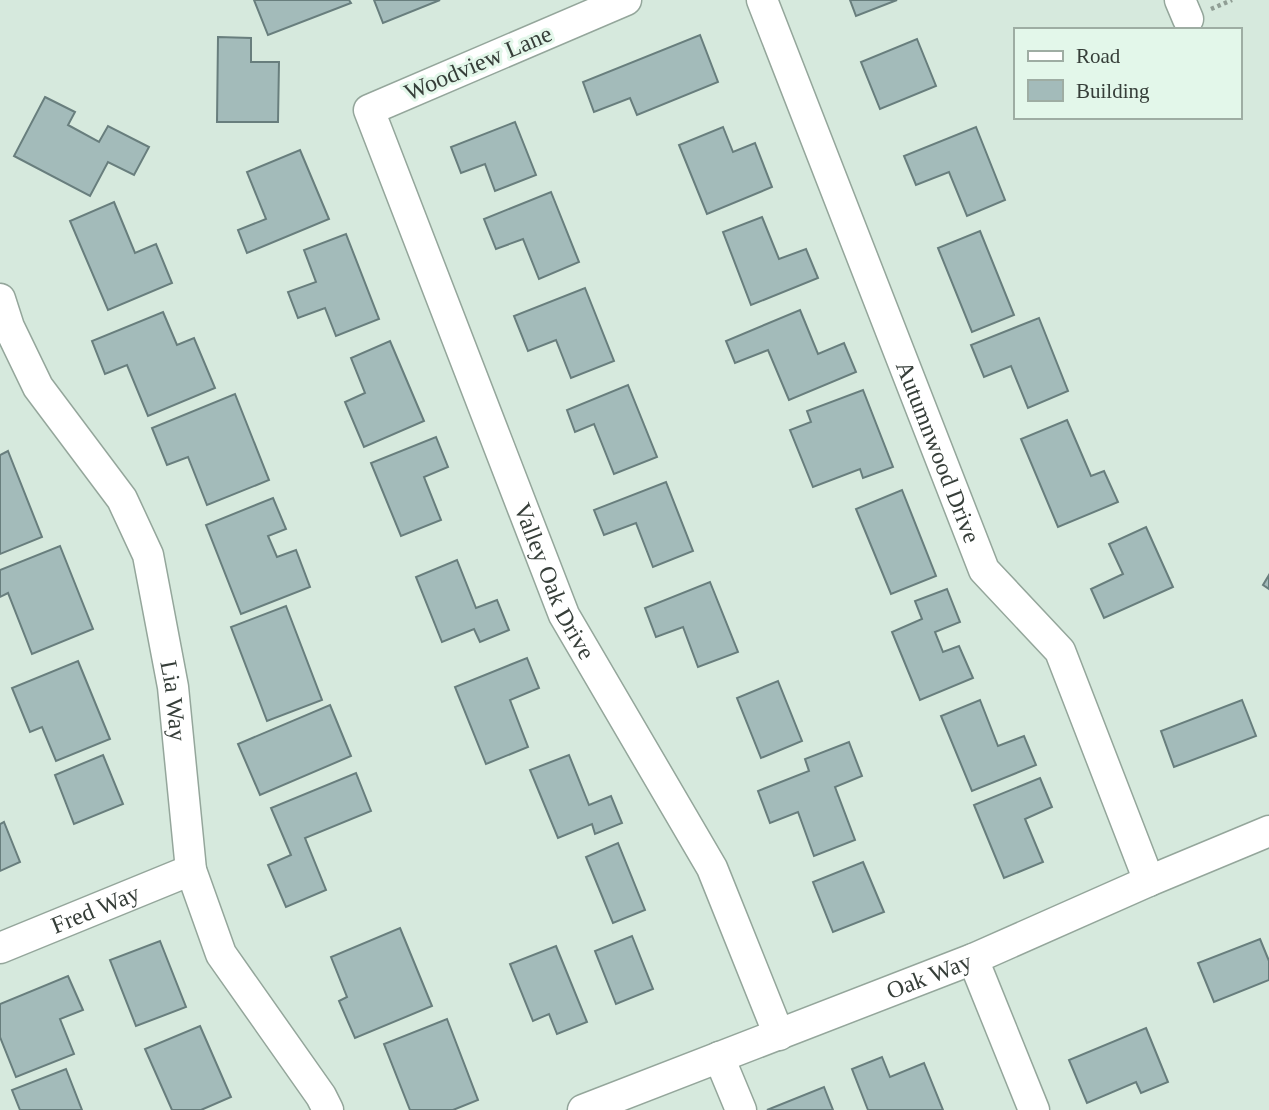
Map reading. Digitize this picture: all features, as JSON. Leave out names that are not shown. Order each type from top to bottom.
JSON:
[{"type":"street","name":"Woodview Lane","points":[[369,110],[626,0]]},
{"type":"street","name":"Autumnwood Drive","points":[[762,0],[984,570],[1060,651],[1149,881]]},
{"type":"street","name":"Valley Oak Drive","points":[[369,110],[564,615],[712,868],[779,1035]]},
{"type":"street","name":"Lia Way","points":[[0,299],[9,327],[38,387],[122,499],[148,555],[173,687],[191,870],[221,954],[321,1096],[328,1110]]},
{"type":"street","name":"Oak Way","points":[[583,1110],[973,959],[1269,831]]},
{"type":"street","name":"Fred Way","points":[[0,948],[191,870]]},
{"type":"street","points":[[973,959],[1034,1110]]},
{"type":"street","points":[[719,1058],[741,1110]]},
{"type":"building","points":[[254,0],[349,0],[351,3],[268,35]]},
{"type":"building","points":[[374,0],[440,0],[383,23]]},
{"type":"building","points":[[850,0],[897,0],[856,16]]},
{"type":"building","points":[[700,35],[718,82],[637,115],[630,98],[594,112],[583,82]]},
{"type":"building","points":[[218,37],[251,38],[251,62],[279,62],[278,122],[217,122]]},
{"type":"building","points":[[917,39],[936,86],[880,109],[861,62]]},
{"type":"building","points":[[45,97],[75,112],[68,125],[99,142],[108,126],[149,147],[134,175],[108,162],[90,196],[14,156]]},
{"type":"building","points":[[515,122],[536,175],[495,191],[485,164],[461,173],[451,147]]},
{"type":"building","points":[[723,127],[733,152],[755,143],[772,187],[707,214],[679,145]]},
{"type":"building","points":[[976,127],[1005,200],[967,216],[949,172],[916,185],[904,156]]},
{"type":"building","points":[[300,150],[329,219],[247,253],[238,230],[266,219],[247,172]]},
{"type":"building","points":[[551,192],[579,262],[539,279],[523,239],[496,249],[484,219]]},
{"type":"building","points":[[114,202],[135,253],[156,244],[172,283],[108,310],[70,221]]},
{"type":"building","points":[[762,217],[779,259],[806,249],[818,278],[751,305],[723,232]]},
{"type":"building","points":[[980,231],[1014,315],[972,332],[938,248]]},
{"type":"building","points":[[346,234],[379,319],[336,336],[325,308],[298,318],[288,292],[316,282],[304,250]]},
{"type":"building","points":[[585,288],[614,361],[571,378],[556,340],[528,351],[514,316]]},
{"type":"building","points":[[800,310],[818,354],[844,343],[856,372],[789,400],[768,350],[735,363],[726,341]]},
{"type":"building","points":[[163,312],[177,345],[194,338],[215,388],[148,416],[127,365],[105,374],[92,341]]},
{"type":"building","points":[[1039,318],[1068,391],[1028,408],[1011,366],[984,377],[971,345]]},
{"type":"building","points":[[390,341],[424,421],[364,447],[345,402],[365,393],[351,358]]},
{"type":"building","points":[[628,385],[657,457],[614,474],[594,424],[575,432],[567,410]]},
{"type":"building","points":[[863,390],[893,467],[863,478],[860,469],[813,487],[790,430],[811,422],[807,411]]},
{"type":"building","points":[[235,394],[269,480],[207,505],[188,457],[167,465],[152,428]]},
{"type":"building","points":[[1067,420],[1091,476],[1104,471],[1118,502],[1058,527],[1021,439]]},
{"type":"building","points":[[436,437],[448,467],[424,477],[441,520],[401,536],[371,463]]},
{"type":"building","points":[[8,451],[42,537],[0,554],[0,455]]},
{"type":"building","points":[[666,482],[693,551],[653,567],[636,523],[604,535],[594,510]]},
{"type":"building","points":[[902,490],[936,576],[891,594],[856,509]]},
{"type":"building","points":[[273,498],[286,529],[268,536],[277,557],[296,550],[310,587],[241,614],[206,525]]},
{"type":"building","points":[[1146,527],[1173,587],[1104,618],[1091,589],[1123,574],[1109,544]]},
{"type":"building","points":[[60,546],[93,629],[32,654],[8,593],[0,597],[0,570]]},
{"type":"building","points":[[457,560],[476,608],[497,600],[509,630],[480,642],[474,629],[442,642],[416,577]]},
{"type":"building","points":[[1269,575],[1269,589],[1263,585]]},
{"type":"building","points":[[710,582],[738,652],[698,667],[683,627],[656,637],[645,608]]},
{"type":"building","points":[[947,589],[960,622],[935,632],[943,652],[959,646],[973,678],[920,700],[892,632],[922,619],[915,601]]},
{"type":"building","points":[[286,606],[322,700],[267,721],[231,627]]},
{"type":"building","points":[[527,658],[539,688],[510,700],[528,747],[486,764],[455,687]]},
{"type":"building","points":[[78,661],[110,739],[56,761],[42,727],[30,732],[12,688]]},
{"type":"building","points":[[778,681],[802,741],[761,758],[737,698]]},
{"type":"building","points":[[980,700],[998,746],[1024,736],[1036,765],[972,791],[941,716]]},
{"type":"building","points":[[1242,700],[1256,736],[1174,767],[1161,731]]},
{"type":"building","points":[[330,705],[351,756],[260,795],[238,744]]},
{"type":"building","points":[[849,742],[862,776],[835,787],[855,840],[814,856],[798,812],[770,823],[758,791],[809,771],[805,759]]},
{"type":"building","points":[[103,755],[123,804],[74,824],[55,775]]},
{"type":"building","points":[[569,755],[589,805],[611,796],[622,823],[595,834],[592,824],[558,838],[530,770]]},
{"type":"building","points":[[356,773],[371,811],[305,838],[326,890],[286,907],[268,865],[291,855],[271,808]]},
{"type":"building","points":[[1040,778],[1052,807],[1025,819],[1043,862],[1004,878],[974,805]]},
{"type":"building","points":[[4,822],[20,862],[0,871],[0,824]]},
{"type":"building","points":[[618,843],[645,910],[613,923],[586,857]]},
{"type":"building","points":[[863,862],[884,912],[833,932],[813,882]]},
{"type":"building","points":[[400,928],[432,1006],[355,1038],[339,1001],[347,997],[331,957]]},
{"type":"building","points":[[632,936],[653,989],[616,1004],[595,951]]},
{"type":"building","points":[[1260,939],[1269,961],[1269,980],[1214,1002],[1198,963]]},
{"type":"building","points":[[160,941],[186,1007],[136,1026],[110,960]]},
{"type":"building","points":[[556,946],[587,1022],[557,1034],[549,1014],[533,1021],[510,964]]},
{"type":"building","points":[[68,976],[83,1010],[60,1019],[74,1054],[16,1077],[0,1037],[0,1004]]},
{"type":"building","points":[[447,1019],[478,1100],[453,1110],[410,1110],[384,1044]]},
{"type":"building","points":[[200,1026],[231,1097],[201,1110],[172,1110],[145,1049]]},
{"type":"building","points":[[1146,1028],[1168,1082],[1141,1093],[1136,1082],[1087,1103],[1069,1060]]},
{"type":"building","points":[[882,1057],[890,1077],[924,1063],[943,1110],[868,1110],[852,1069]]},
{"type":"building","points":[[66,1069],[82,1110],[20,1110],[12,1090]]},
{"type":"building","points":[[824,1087],[833,1110],[767,1110]]}]
